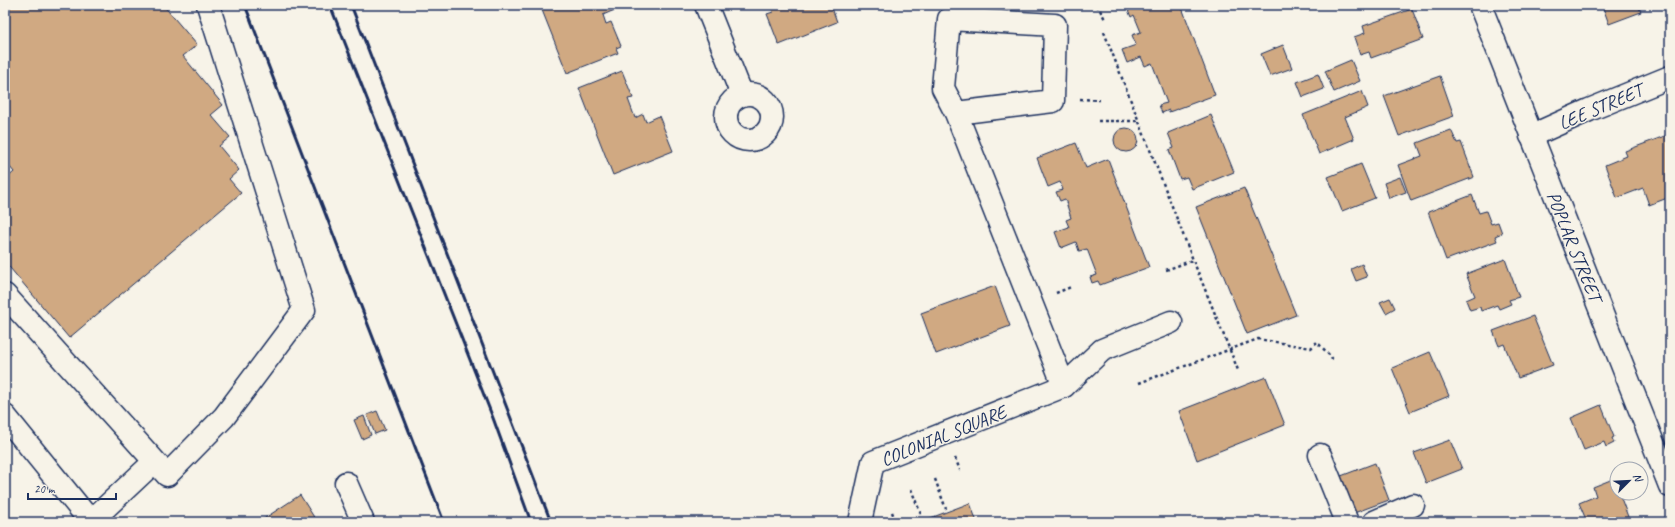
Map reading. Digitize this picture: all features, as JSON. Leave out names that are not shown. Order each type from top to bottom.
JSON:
[{"type":"street","points":[[5,295],[166,476],[224,417],[304,310],[208,5]]},
{"type":"street","points":[[706,5],[742,95]]},
{"type":"street","name":"POPLAR STREET","points":[[1480,5],[1670,486]]},
{"type":"street","points":[[956,113],[1053,101],[1055,25],[949,19],[943,88],[956,113],[1055,389],[1102,350],[1171,322]]},
{"type":"street","name":"LEE STREET","points":[[1531,136],[1589,110],[1670,77]]},
{"type":"street","name":"COLONIAL SQUARE","points":[[860,522],[873,462],[1055,389]]},
{"type":"street","points":[[5,416],[91,522],[154,462]]},
{"type":"street","points":[[1320,455],[1347,522]]},
{"type":"street","points":[[346,483],[363,522]]},
{"type":"street","points":[[1374,522],[1414,505]]},
{"type":"path","points":[[1097,5],[1105,19]]},
{"type":"path","points":[[1104,32],[1193,260],[1238,370]]},
{"type":"path","points":[[1094,100],[1100,100]]},
{"type":"path","points":[[1098,121],[1138,121]]},
{"type":"path","points":[[1166,270],[1193,260]]},
{"type":"path","points":[[1066,289],[1071,287]]},
{"type":"path","points":[[1139,383],[1258,339],[1311,348],[1317,342],[1332,358],[1330,362]]},
{"type":"path","points":[[958,466],[960,470]]},
{"type":"path","points":[[935,479],[946,509]]},
{"type":"path","points":[[911,490],[922,517]]},
{"type":"path","points":[[892,512],[896,522]]},
{"type":"building","points":[[5,5],[163,5],[197,45],[183,56],[223,105],[211,115],[230,137],[219,146],[239,170],[229,179],[241,193],[69,338],[5,262],[5,180],[14,172],[5,161]]},
{"type":"building","points":[[540,5],[626,5],[603,15],[606,24],[611,22],[621,46],[616,48],[618,53],[567,73]]},
{"type":"building","points":[[764,5],[831,5],[837,22],[779,45],[767,14],[773,12],[771,7],[765,9]]},
{"type":"building","points":[[1126,5],[1181,5],[1215,95],[1169,112],[1169,110],[1162,113],[1159,105],[1167,103],[1152,63],[1145,66],[1141,57],[1127,63],[1122,50],[1136,45],[1132,35],[1141,32],[1134,15],[1131,17]]},
{"type":"building","points":[[1602,5],[1638,5],[1641,12],[1609,24]]},
{"type":"building","points":[[1412,9],[1423,39],[1371,58],[1369,52],[1360,55],[1354,37],[1365,33],[1363,26]]},
{"type":"building","points":[[1283,45],[1292,68],[1270,76],[1261,54]]},
{"type":"building","points":[[1351,60],[1360,81],[1334,92],[1325,71]]},
{"type":"building","points":[[622,71],[633,98],[628,99],[635,118],[643,114],[646,122],[659,116],[673,151],[613,175],[579,88]]},
{"type":"building","points":[[1318,74],[1324,89],[1303,97],[1297,82]]},
{"type":"building","points":[[1440,76],[1454,116],[1399,136],[1384,96]]},
{"type":"building","points":[[1362,91],[1368,107],[1345,117],[1354,139],[1319,154],[1303,115]]},
{"type":"building","points":[[1211,115],[1234,172],[1192,189],[1187,177],[1180,179],[1169,150],[1174,148],[1168,133]]},
{"type":"building","points":[[1126,128],[1135,131],[1138,140],[1135,149],[1126,152],[1117,149],[1114,140],[1117,131]]},
{"type":"building","points":[[1451,130],[1457,143],[1461,142],[1474,177],[1411,201],[1398,165],[1422,156],[1417,143]]},
{"type":"building","points":[[1670,134],[1670,197],[1649,205],[1643,188],[1617,198],[1605,165],[1627,156],[1625,151]]},
{"type":"building","points":[[1076,143],[1086,168],[1108,159],[1149,267],[1100,285],[1098,281],[1092,283],[1090,277],[1097,275],[1087,249],[1079,251],[1076,242],[1061,248],[1055,232],[1069,227],[1066,220],[1071,218],[1065,199],[1060,201],[1056,192],[1063,190],[1060,182],[1048,187],[1037,158]]},
{"type":"building","points":[[1361,164],[1375,198],[1342,211],[1328,177]]},
{"type":"building","points":[[1400,177],[1406,192],[1389,198],[1384,183]]},
{"type":"building","points":[[1244,188],[1296,315],[1247,334],[1196,207]]},
{"type":"building","points":[[1472,195],[1479,213],[1486,211],[1491,224],[1498,222],[1502,233],[1495,236],[1497,241],[1446,260],[1428,212]]},
{"type":"building","points":[[1505,259],[1519,297],[1509,300],[1511,304],[1499,309],[1497,305],[1481,311],[1480,307],[1470,310],[1466,300],[1475,296],[1466,274]]},
{"type":"building","points":[[1362,264],[1367,277],[1356,281],[1351,269]]},
{"type":"building","points":[[995,286],[1010,326],[936,354],[921,313]]},
{"type":"building","points":[[1390,298],[1395,308],[1386,313],[1380,302]]},
{"type":"building","points":[[1533,316],[1553,365],[1518,378],[1504,344],[1499,346],[1493,331]]},
{"type":"building","points":[[1430,352],[1449,396],[1410,412],[1392,368]]},
{"type":"building","points":[[1266,377],[1285,425],[1197,460],[1179,411]]},
{"type":"building","points":[[1601,405],[1614,437],[1612,438],[1614,443],[1606,447],[1604,442],[1584,450],[1571,418]]},
{"type":"building","points":[[377,411],[385,430],[375,434],[367,415]]},
{"type":"building","points":[[364,416],[371,435],[362,439],[354,420]]},
{"type":"building","points":[[1450,440],[1462,469],[1426,483],[1414,453]]},
{"type":"building","points":[[1375,463],[1389,500],[1354,513],[1341,476]]},
{"type":"building","points":[[1609,481],[1609,501],[1622,501],[1630,522],[1587,522],[1579,503],[1596,496],[1593,487]]},
{"type":"building","points":[[300,495],[317,522],[259,522]]},
{"type":"building","points":[[970,503],[977,522],[920,522]]},
{"type":"railway","points":[[245,5],[444,522]]},
{"type":"railway","points":[[330,5],[493,418],[531,522]]},
{"type":"railway","points":[[351,5],[551,522]]}]
